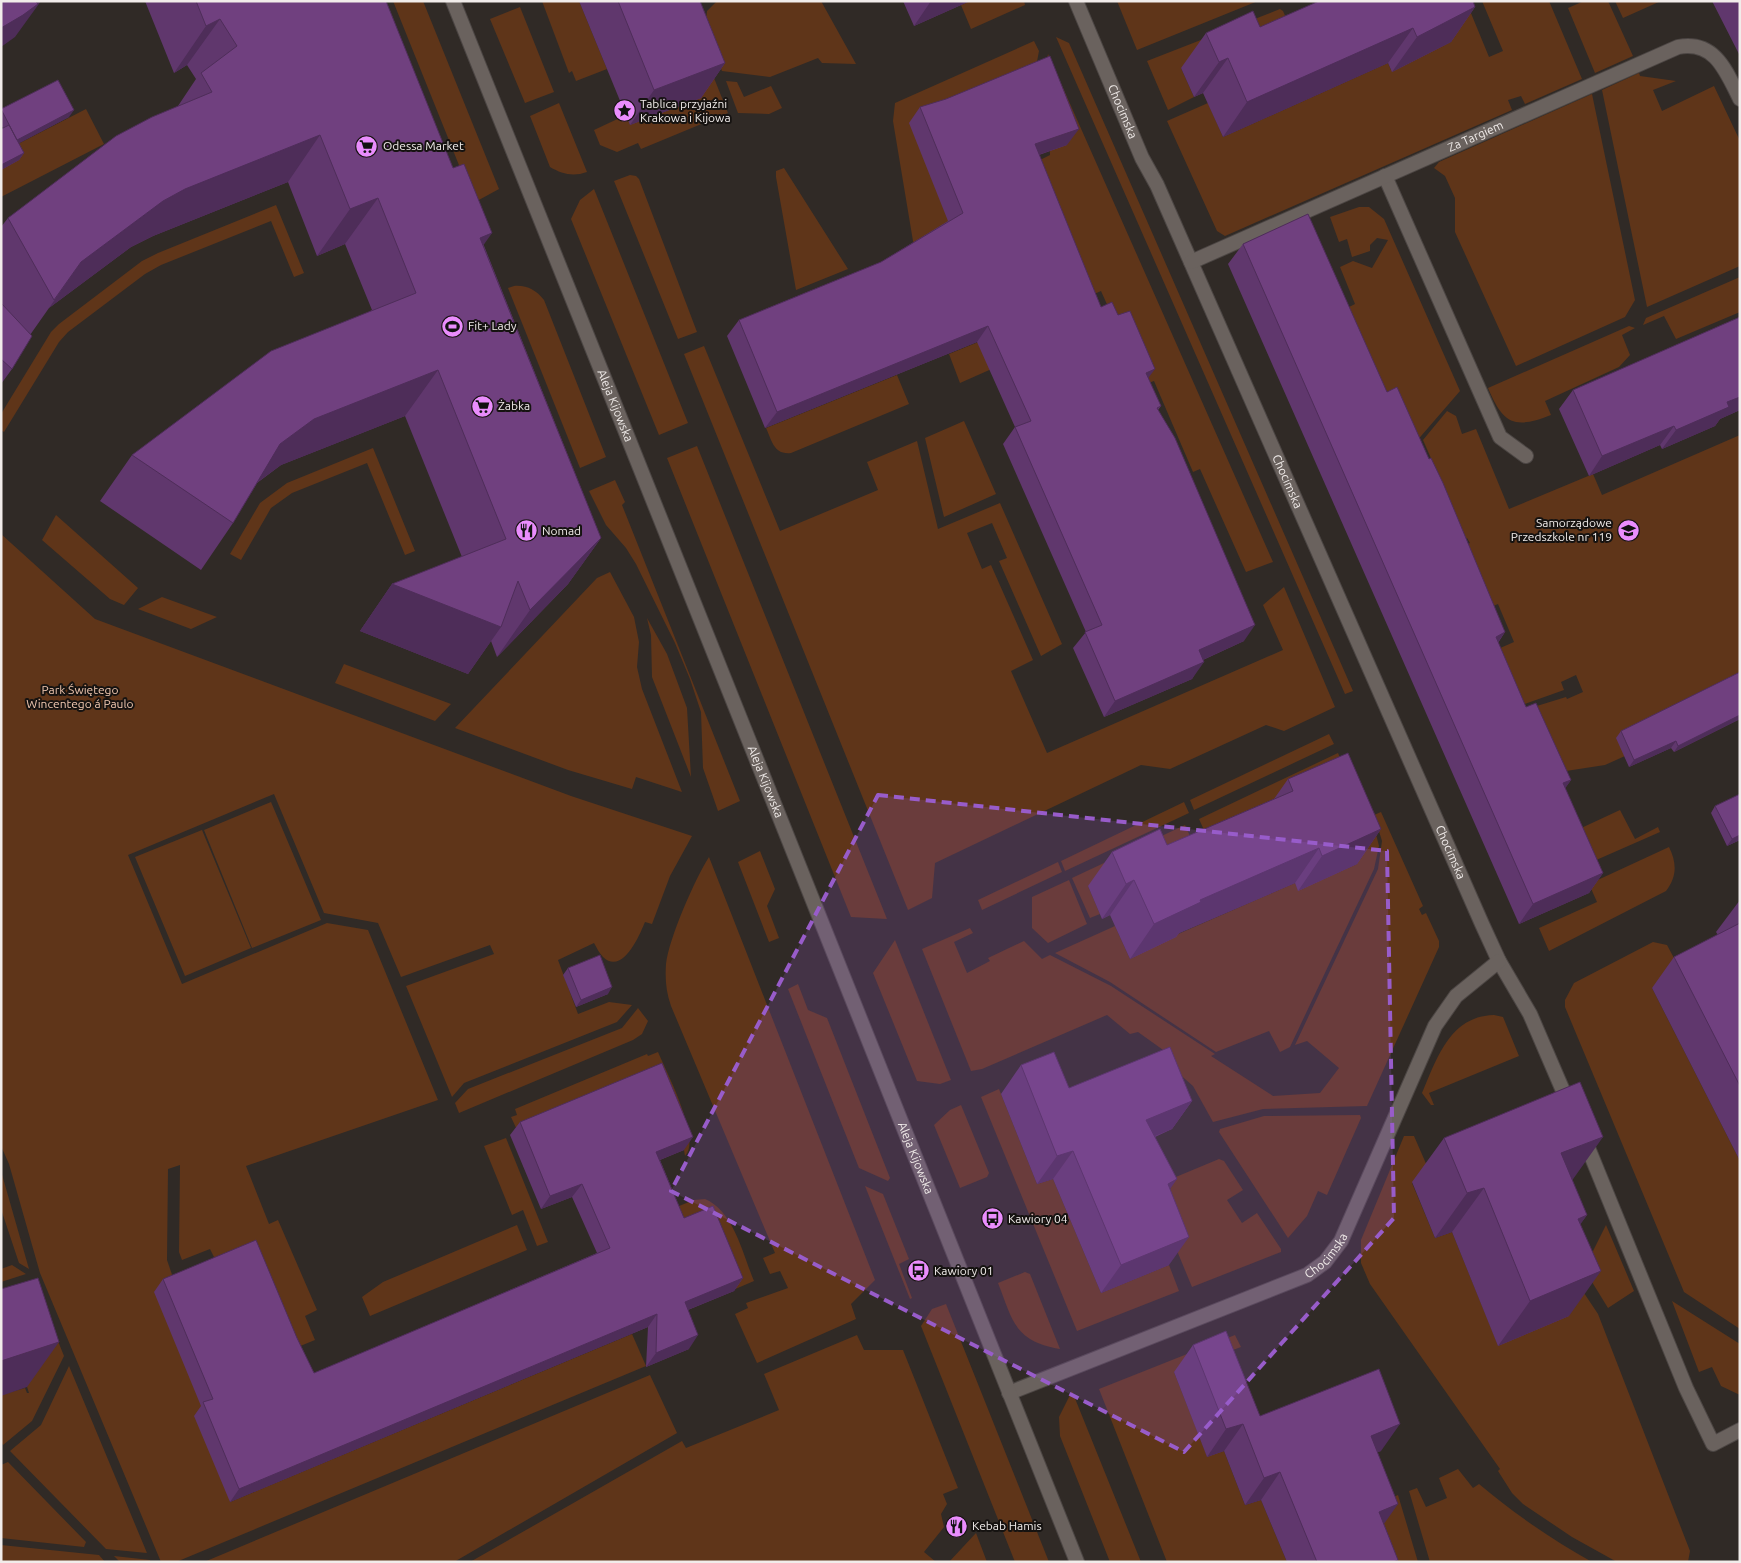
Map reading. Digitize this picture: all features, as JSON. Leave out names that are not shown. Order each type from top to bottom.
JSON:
[{"type":"street","name":"Aleja Kijowska","points":[[453,1],[638,458],[904,1134],[1077,1562]]},
{"type":"street","name":"Chocimska","points":[[1076,1],[1142,158],[1158,185],[1499,961],[1530,1014],[1576,1120],[1686,1388],[1712,1444],[1740,1430]]},
{"type":"street","name":"Za Targiem","points":[[1191,262],[1678,47],[1696,45],[1714,55],[1722,64],[1740,99]]},
{"type":"street","points":[[1385,176],[1500,438],[1526,456]]},
{"type":"street","name":"Chocimska","points":[[1009,1393],[1307,1275],[1319,1267],[1341,1241],[1434,1026],[1456,996],[1499,961]]},
{"type":"highlighted area","points":[[878,795],[1387,851],[1394,1218],[1184,1452],[671,1191]]},
{"type":"green space","points":[[393,1],[423,1],[499,189],[477,201],[473,200]]},
{"type":"green space","points":[[542,1],[579,1],[607,69],[576,81],[572,71],[569,73]]},
{"type":"green space","points":[[717,1],[821,1],[856,64],[822,63],[818,58],[770,77],[722,71],[705,29],[707,11]]},
{"type":"green space","points":[[970,1],[1024,1],[1025,5],[971,29],[961,5]]},
{"type":"green space","points":[[1117,1],[1258,1],[1137,50]]},
{"type":"green space","points":[[1482,1],[1549,1],[1582,79],[1525,104],[1521,96],[1508,100],[1512,110],[1225,236],[1217,231],[1167,121],[1208,103],[1223,137],[1388,63],[1391,70],[1451,42],[1468,6],[1489,57],[1503,51]]},
{"type":"green space","points":[[1584,1],[1608,1],[1633,56],[1595,73],[1568,8]]},
{"type":"green space","points":[[1615,1],[1661,1],[1623,18]]},
{"type":"green space","points":[[520,7],[554,92],[525,103],[490,19]]},
{"type":"green space","points":[[1280,9],[1283,11],[1294,36],[1181,68],[1194,97],[1168,110],[1147,61]]},
{"type":"green space","points":[[1056,37],[1069,43],[1353,691],[1345,694]]},
{"type":"green space","points":[[1034,41],[1039,51],[1035,72],[987,230],[916,259],[893,121],[895,103]]},
{"type":"green space","points":[[702,48],[728,113],[641,149],[638,143],[617,152],[600,145],[594,130],[626,115]]},
{"type":"green space","points":[[1048,54],[1273,562],[1246,572],[1200,469],[1193,472],[1154,381],[1143,385],[1101,291],[1081,300],[1028,166],[1050,155],[1046,68]]},
{"type":"green space","points":[[1639,73],[1640,76],[1676,81],[1653,90],[1662,111],[1714,86],[1740,141],[1740,266],[1647,307],[1602,90]]},
{"type":"green space","points":[[726,81],[737,82],[744,97],[771,86],[782,108],[769,114],[738,113]]},
{"type":"green space","points":[[1592,94],[1635,300],[1625,317],[1516,366],[1455,232],[1455,198],[1445,176],[1434,168],[1439,162]]},
{"type":"green space","points":[[559,103],[587,172],[568,174],[550,167],[530,116]]},
{"type":"green space","points":[[86,109],[104,144],[1,197],[1,170],[12,147]]},
{"type":"green space","points":[[784,168],[848,269],[796,290],[776,177],[776,171]]},
{"type":"green space","points":[[630,175],[636,176],[639,179],[697,332],[678,339],[614,181]]},
{"type":"green space","points":[[594,189],[688,423],[659,435],[571,219],[580,200]]},
{"type":"green space","points":[[276,205],[304,273],[294,277],[271,221],[161,265],[145,274],[68,332],[59,342],[4,432],[1,430],[1,414],[51,332],[59,324],[142,261]]},
{"type":"green space","points":[[1359,207],[1369,207],[1384,219],[1460,391],[1415,443],[1407,446],[1345,309],[1355,304],[1340,267],[1353,261],[1372,268],[1388,240],[1377,238],[1370,245],[1370,251],[1352,257],[1347,239],[1339,242],[1330,217]]},
{"type":"green space","points":[[1740,277],[1740,312],[1676,339],[1664,316],[1643,325],[1646,318]]},
{"type":"green space","points":[[523,286],[531,289],[544,300],[606,457],[580,468],[508,288]]},
{"type":"green space","points":[[1047,314],[1057,340],[960,383],[949,354]]},
{"type":"green space","points":[[1629,326],[1635,328],[1622,335],[1630,355],[1619,367],[1545,401],[1551,415],[1538,420],[1518,422],[1505,416],[1493,400],[1488,388]]},
{"type":"green space","points":[[704,346],[780,531],[878,490],[867,462],[917,441],[938,529],[1000,503],[1062,644],[1041,656],[999,561],[1007,558],[992,523],[967,533],[982,569],[991,565],[1033,660],[1011,671],[1047,753],[1283,650],[1263,605],[1284,587],[1335,707],[1284,731],[1266,725],[1170,769],[1141,765],[935,863],[932,898],[908,910],[684,354]]},
{"type":"green space","points":[[897,375],[909,404],[791,453],[781,452],[774,446],[766,428]]},
{"type":"green space","points":[[1447,411],[1456,416],[1462,434],[1476,429],[1509,509],[1593,474],[1602,495],[1740,435],[1740,677],[1617,737],[1625,756],[1605,765],[1566,771],[1527,709],[1566,697],[1567,699],[1583,692],[1576,675],[1561,682],[1564,690],[1522,705],[1491,652],[1514,642],[1498,604],[1481,611],[1464,546],[1470,543],[1467,538],[1461,540],[1451,504],[1423,440]]},
{"type":"green space","points":[[964,421],[996,494],[944,517],[925,438]]},
{"type":"green space","points":[[697,446],[887,919],[851,917],[667,458]]},
{"type":"green space","points":[[373,448],[415,551],[405,555],[367,463],[292,493],[271,508],[241,560],[230,554],[260,503],[287,483]]},
{"type":"green space","points":[[615,480],[625,502],[622,505],[740,801],[718,811],[703,768],[701,712],[690,679],[675,643],[636,564],[626,548],[606,525],[589,491]]},
{"type":"green space","points":[[56,515],[138,588],[124,605],[110,599],[42,540]]},
{"type":"green space","name":"Park Świętego Wincentego á Paulo","points":[[1,534],[95,619],[571,796],[692,836],[670,876],[652,924],[645,922],[635,943],[624,957],[617,961],[610,961],[603,957],[594,943],[558,960],[578,1014],[609,1002],[632,1005],[617,1022],[464,1083],[452,1097],[406,986],[494,954],[490,945],[401,977],[378,923],[324,913],[274,794],[128,855],[182,984],[327,923],[368,930],[438,1100],[246,1166],[269,1224],[278,1220],[317,1310],[305,1316],[315,1340],[288,1351],[218,1265],[210,1249],[182,1260],[179,1252],[180,1165],[168,1169],[167,1260],[211,1389],[230,1502],[632,1334],[646,1366],[176,1562],[161,1562],[40,1273],[9,1164],[1,1146]]},
{"type":"green space","points":[[610,572],[634,617],[639,642],[637,667],[642,689],[682,792],[636,777],[632,789],[568,770],[455,728],[597,578]]},
{"type":"green space","points":[[162,597],[217,617],[191,629],[138,609]]},
{"type":"green space","points":[[647,618],[667,654],[687,708],[691,777],[652,677],[651,635]]},
{"type":"green space","points":[[344,664],[451,704],[435,721],[335,683]]},
{"type":"green space","points":[[1329,734],[1334,744],[1194,810],[1190,800]]},
{"type":"green space","points":[[1338,753],[1363,809],[1213,850],[1199,819]]},
{"type":"green space","points":[[271,802],[321,920],[252,948],[204,830]]},
{"type":"green space","points":[[1184,802],[1189,813],[1065,871],[1061,861]]},
{"type":"green space","points":[[1620,810],[1635,839],[1658,827],[1660,832],[1578,868],[1564,836]]},
{"type":"green space","points":[[1381,812],[1423,906],[1419,909],[1422,915],[1426,913],[1439,941],[1439,947],[1367,1106],[1263,1109],[1213,1122],[1193,1086],[1168,1064],[1173,1057],[1138,1032],[1130,1034],[1107,1015],[982,1069],[971,1071],[922,949],[970,928],[973,933],[954,942],[967,973],[990,961],[988,958],[1024,941],[1042,959],[1050,955],[1111,986],[1215,1054],[1211,1056],[1273,1096],[1320,1093],[1339,1068],[1307,1041],[1295,1045],[1378,869],[1382,841],[1374,815]]},
{"type":"green space","points":[[1372,818],[1379,846],[1374,869],[1290,1047],[1280,1052],[1269,1031],[1216,1052],[1110,982],[1055,953],[1115,926],[1130,959],[1176,935],[1295,883],[1298,890],[1301,889],[1357,864]]},
{"type":"green space","points":[[1185,825],[1199,856],[1088,886],[1100,914],[1090,918],[1072,878]]},
{"type":"green space","points":[[202,830],[251,948],[185,976],[135,857]]},
{"type":"green space","points":[[1669,847],[1675,870],[1670,886],[1666,891],[1549,951],[1539,928],[1597,902],[1589,884]]},
{"type":"green space","points":[[760,851],[775,889],[767,906],[779,938],[769,942],[738,862]]},
{"type":"green space","points":[[709,857],[875,1280],[851,1304],[856,1319],[757,1363],[735,1314],[748,1308],[746,1303],[788,1288],[780,1271],[770,1274],[763,1258],[775,1253],[671,1006],[666,985],[666,964],[672,939],[690,894]]},
{"type":"green space","points":[[1058,862],[1062,872],[982,910],[978,900]]},
{"type":"green space","points":[[1069,880],[1087,924],[1048,943],[1032,928],[1032,897]]},
{"type":"green space","points":[[895,940],[951,1080],[940,1084],[917,1081],[873,973]]},
{"type":"green space","points":[[1653,942],[1667,945],[1682,973],[1652,988],[1740,1161],[1740,1329],[1684,1292],[1565,1007],[1565,1000],[1574,983]]},
{"type":"green space","points":[[798,984],[808,1010],[827,1018],[890,1178],[888,1181],[859,1168],[788,989]]},
{"type":"green space","points":[[638,1008],[648,1021],[642,1034],[633,1040],[459,1113],[455,1103],[468,1089],[622,1028]]},
{"type":"green space","points":[[1494,1015],[1503,1017],[1519,1056],[1429,1093],[1434,1105],[1431,1105],[1422,1093],[1433,1066],[1447,1041],[1466,1023],[1479,1017]]},
{"type":"green space","points":[[658,1052],[675,1089],[686,1121],[689,1148],[685,1156],[684,1150],[518,1132],[511,1117],[517,1115],[515,1109],[647,1054],[648,1056]]},
{"type":"green space","points":[[999,1089],[1037,1184],[1053,1179],[1101,1293],[1169,1265],[1179,1291],[1077,1331],[981,1097]]},
{"type":"green space","points":[[961,1105],[989,1173],[987,1177],[960,1188],[934,1125],[950,1110]]},
{"type":"green space","points":[[1360,1115],[1361,1118],[1327,1195],[1318,1191],[1307,1216],[1288,1238],[1219,1132],[1220,1129],[1264,1116]]},
{"type":"green space","points":[[1404,1136],[1414,1136],[1431,1175],[1412,1183],[1435,1238],[1452,1232],[1498,1345],[1570,1272],[1598,1314],[1690,1551],[1688,1562],[1617,1562],[1572,1537],[1523,1504],[1512,1493],[1498,1471],[1500,1469],[1370,1284],[1361,1263],[1361,1240]]},
{"type":"green space","points":[[506,1138],[548,1242],[537,1246],[523,1210],[512,1215],[484,1146]]},
{"type":"green space","points":[[1219,1159],[1224,1161],[1243,1190],[1227,1200],[1242,1223],[1257,1213],[1281,1249],[1281,1252],[1192,1287],[1168,1229],[1171,1179]]},
{"type":"green space","points":[[1,1171],[29,1269],[19,1263],[1,1209]]},
{"type":"green space","points":[[865,1186],[883,1194],[909,1259],[899,1264],[912,1298],[910,1299]]},
{"type":"green space","points":[[705,1199],[715,1205],[730,1223],[754,1281],[733,1290],[645,1243],[654,1216],[694,1200]]},
{"type":"green space","points":[[517,1225],[527,1250],[370,1316],[362,1297],[383,1282]]},
{"type":"green space","points":[[1606,1225],[1634,1291],[1608,1308],[1584,1269]]},
{"type":"green space","points":[[12,1265],[26,1274],[1,1282],[1,1269]]},
{"type":"green space","points":[[1025,1272],[1030,1274],[1060,1349],[1033,1341],[1024,1335],[1012,1318],[998,1283]]},
{"type":"green space","points":[[35,1284],[64,1356],[32,1421],[3,1445],[1,1441],[1,1395],[25,1388],[27,1393],[29,1393],[7,1323],[1,1296]]},
{"type":"green space","points":[[1672,1301],[1740,1344],[1740,1395],[1721,1386],[1712,1367],[1699,1372]]},
{"type":"green space","points":[[946,1304],[1049,1562],[1015,1562],[921,1326],[932,1309]]},
{"type":"green space","points":[[857,1335],[864,1350],[903,1350],[958,1488],[943,1494],[947,1504],[941,1514],[944,1527],[924,1552],[936,1562],[470,1562],[682,1441],[686,1448],[779,1410],[764,1374]]},
{"type":"green space","points":[[1235,1335],[1241,1347],[1174,1372],[1207,1456],[1224,1451],[1245,1505],[1261,1500],[1287,1562],[1167,1562],[1099,1389]]},
{"type":"green space","points":[[69,1366],[147,1553],[106,1549],[10,1451],[41,1425]]},
{"type":"green space","points":[[650,1375],[677,1433],[454,1562],[204,1562]]},
{"type":"green space","points":[[1072,1391],[1141,1562],[1110,1562],[1060,1436],[1059,1417]]},
{"type":"green space","points":[[8,1462],[86,1542],[84,1547],[1,1538],[1,1465]]},
{"type":"green space","points":[[1458,1469],[1473,1488],[1479,1484],[1534,1526],[1592,1562],[1430,1562],[1409,1491],[1417,1488],[1426,1507],[1447,1498],[1439,1478]]},
{"type":"green space","points":[[1398,1495],[1418,1562],[1369,1562],[1374,1506]]},
{"type":"green space","points":[[976,1533],[987,1562],[949,1562]]},
{"type":"green space","points":[[1,1545],[99,1555],[105,1562],[1,1562]]},
{"type":"green space","points":[[114,1556],[150,1560],[150,1562],[120,1562]]},
{"type":"building","points":[[1,1],[37,1],[38,4],[1,28]]},
{"type":"building","points":[[196,1],[386,1],[453,168],[464,164],[492,233],[480,238],[601,538],[530,610],[518,581],[501,627],[392,584],[506,539],[438,370],[314,419],[280,444],[233,523],[132,455],[271,351],[416,293],[378,198],[350,209],[320,135],[185,189],[163,201],[81,262],[54,300],[8,218],[116,136],[152,117],[212,92],[201,73],[237,46],[220,19],[206,26]]},
{"type":"building","points":[[618,1],[700,1],[725,63],[654,90]]},
{"type":"building","points":[[1319,1],[1473,1],[1475,7],[1417,37],[1413,28],[1247,102],[1228,58],[1219,62],[1206,33],[1253,11],[1260,27]]},
{"type":"building","points":[[1050,56],[1079,129],[1035,144],[1101,307],[1112,302],[1118,315],[1130,311],[1155,369],[1146,373],[1161,406],[1157,408],[1175,438],[1255,625],[1199,650],[1204,662],[1115,701],[1085,632],[1102,625],[1015,427],[1031,421],[988,326],[777,412],[739,320],[881,262],[963,213],[920,107],[946,99]]},
{"type":"building","points":[[58,80],[74,110],[17,140],[1,109]]},
{"type":"building","points":[[9,125],[24,153],[1,165],[1,129]]},
{"type":"building","points":[[1308,214],[1387,392],[1397,387],[1429,459],[1431,458],[1443,483],[1505,632],[1496,637],[1526,707],[1536,703],[1571,780],[1563,783],[1603,873],[1533,904],[1243,244]]},
{"type":"building","points":[[1,303],[32,336],[12,369],[1,359]]},
{"type":"building","points":[[1740,317],[1740,397],[1727,402],[1729,407],[1676,430],[1674,426],[1602,456],[1573,390]]},
{"type":"building","points":[[1740,672],[1740,715],[1678,746],[1676,741],[1634,760],[1621,731]]},
{"type":"building","points":[[1348,753],[1381,829],[1322,856],[1319,848],[1200,900],[1201,902],[1154,924],[1134,880],[1126,884],[1112,852],[1160,829],[1167,845],[1293,791],[1288,779]]},
{"type":"building","points":[[1740,794],[1740,835],[1732,839],[1715,806]]},
{"type":"building","points":[[1740,923],[1740,1086],[1674,957]]},
{"type":"building","points":[[600,955],[612,987],[581,1000],[568,968]]},
{"type":"building","points":[[1170,1047],[1192,1101],[1146,1120],[1177,1179],[1168,1184],[1189,1237],[1121,1265],[1073,1151],[1057,1156],[1021,1065],[1054,1052],[1069,1088]]},
{"type":"building","points":[[662,1063],[693,1137],[656,1152],[684,1218],[713,1206],[743,1278],[685,1302],[698,1335],[656,1353],[657,1314],[239,1489],[203,1402],[213,1399],[163,1279],[256,1240],[297,1338],[314,1373],[610,1248],[582,1184],[550,1196],[520,1122]]},
{"type":"building","points":[[1580,1082],[1603,1137],[1561,1153],[1587,1215],[1578,1219],[1601,1271],[1530,1301],[1484,1188],[1467,1193],[1444,1138]]},
{"type":"building","points":[[38,1278],[59,1342],[1,1361],[1,1289]]},
{"type":"building","points":[[1226,1331],[1260,1416],[1379,1369],[1400,1424],[1371,1436],[1398,1504],[1379,1512],[1398,1560],[1393,1562],[1317,1562],[1280,1472],[1264,1478],[1243,1424],[1226,1429],[1193,1345]]},
{"type":"place","name":"Tablica przyjaźni Krakowa i Kijowa","points":[[624,111]]},
{"type":"place","name":"Odessa Market","points":[[367,146]]},
{"type":"place","name":"Fit+ Lady","points":[[452,326]]},
{"type":"place","name":"Żabka","points":[[482,406]]},
{"type":"place","name":"Samorządowe Przedszkole nr 119","points":[[1628,530]]},
{"type":"place","name":"Nomad","points":[[526,531]]},
{"type":"place","name":"Kawiory 04","points":[[992,1219]]},
{"type":"place","name":"Kawiory 01","points":[[918,1271]]},
{"type":"place","name":"Kebab Hamis","points":[[956,1526]]}]
